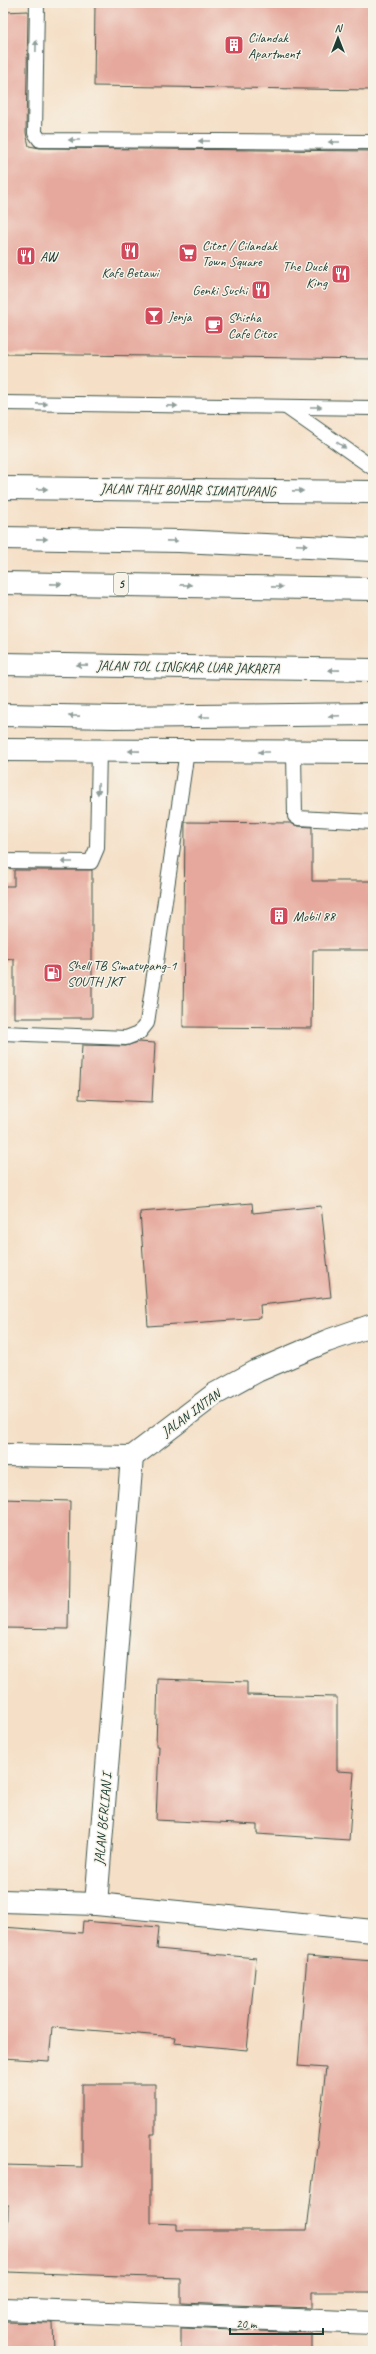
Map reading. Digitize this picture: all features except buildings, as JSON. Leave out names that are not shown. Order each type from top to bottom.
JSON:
[{"type":"main road","name":"JALAN TAHI BONAR SIMATUPANG","points":[[3,488],[373,492]]},
{"type":"main road","points":[[3,538],[203,542],[373,550]]},
{"type":"main road","name":"5","points":[[3,583],[373,589]]},
{"type":"main road","name":"JALAN TOL LINGKAR LUAR JAKARTA","points":[[3,664],[373,670]]},
{"type":"main road","points":[[3,715],[115,717],[373,714]]},
{"type":"main road","points":[[3,750],[373,752]]},
{"type":"main road","name":"JALAN INTAN","points":[[132,1457],[215,1394],[257,1371],[327,1341],[373,1325]]},
{"type":"main road","points":[[3,1455],[132,1457]]},
{"type":"main road","name":"JALAN BERLIAN I","points":[[96,1904],[132,1457]]},
{"type":"main road","points":[[3,1901],[96,1904],[373,1931]]},
{"type":"main road","points":[[3,2309],[373,2323]]},
{"type":"lane","points":[[37,3],[35,133],[40,140],[373,142]]},
{"type":"lane","points":[[3,403],[373,408]]},
{"type":"lane","points":[[286,407],[373,468]]},
{"type":"lane","points":[[3,861],[91,862],[97,848],[99,750]]},
{"type":"lane","points":[[3,1033],[126,1038],[139,1033],[147,1023],[188,751]]},
{"type":"lane","points":[[294,752],[295,816],[298,818],[373,822]]},
{"type":"place","name":"Cilandak Apartment","points":[[234,45]]},
{"type":"place","name":"Kafe Betawi","points":[[130,251]]},
{"type":"place","name":"Citos / Cilandak Town Square","points":[[188,253]]},
{"type":"place","name":"AW","points":[[26,256]]},
{"type":"place","name":"The Duck King","points":[[341,274]]},
{"type":"place","name":"Genki Sushi","points":[[261,290]]},
{"type":"place","name":"Jenja","points":[[154,316]]},
{"type":"place","name":"Shisha Cafe Citos","points":[[214,325]]},
{"type":"place","name":"Mobil 88","points":[[279,916]]},
{"type":"place","name":"Shell TB Simatupang-1 SOUTH JKT","points":[[53,973]]}]
